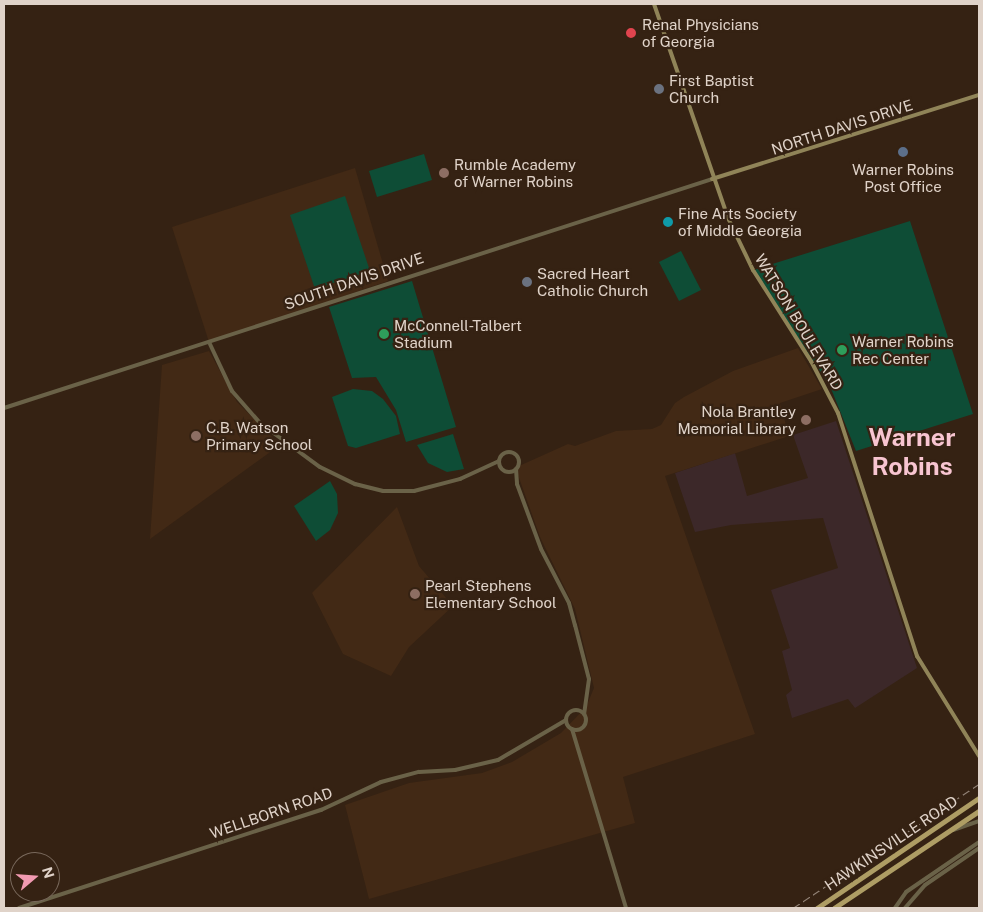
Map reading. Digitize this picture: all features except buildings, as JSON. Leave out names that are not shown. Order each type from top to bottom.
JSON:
[{"type":"main road","name":"WATSON BOULEVARD","points":[[654,4],[712,179],[753,270],[811,360],[838,413],[917,656],[979,756]]},
{"type":"main road","name":"NORTH DAVIS DRIVE","points":[[712,179],[979,95]]},
{"type":"main road","name":"HAWKINSVILLE ROAD","points":[[816,908],[979,798]]},
{"type":"main road","name":"HAWKINSVILLE ROAD","points":[[834,908],[979,811]]},
{"type":"street","name":"SOUTH DAVIS DRIVE","points":[[4,408],[712,179]]},
{"type":"street","points":[[209,342],[228,384],[256,420],[316,464],[347,481],[383,491],[414,491],[489,468],[502,468],[508,471],[517,484],[541,549],[569,603],[589,679],[585,698],[584,714],[586,722],[581,729],[578,744]]},
{"type":"street","points":[[489,468],[499,461],[503,454],[514,453],[519,462],[516,469],[517,484]]},
{"type":"street","points":[[499,461],[502,468]]},
{"type":"street","points":[[508,471],[516,469]]},
{"type":"street","points":[[585,698],[577,711],[566,720],[578,744],[626,908]]},
{"type":"street","points":[[577,711],[584,714]]},
{"type":"street","name":"WELLBORN ROAD","points":[[19,908],[321,810],[382,782],[419,772],[473,767],[498,760],[566,720]]},
{"type":"street","points":[[554,728],[568,726]]},
{"type":"street","points":[[572,729],[581,729]]},
{"type":"street","points":[[942,836],[979,821]]},
{"type":"street","points":[[896,908],[906,892],[979,840]]},
{"type":"street","points":[[905,908],[925,885],[979,848]]},
{"type":"shaded area","points":[[355,168],[388,281],[209,342],[172,227]]},
{"type":"shaded area","points":[[798,348],[822,389],[780,403],[789,436],[665,476],[755,734],[623,777],[635,823],[369,899],[345,805],[409,783],[482,773],[512,762],[561,733],[586,707],[594,688],[575,609],[540,537],[517,472],[519,466],[568,444],[575,446],[616,431],[652,429],[661,425],[675,403],[684,397],[733,371]]},
{"type":"shaded area","points":[[209,351],[237,402],[280,445],[150,539],[162,365]]},
{"type":"shaded area","points":[[836,421],[917,668],[855,708],[848,699],[792,718],[786,695],[792,690],[782,651],[790,648],[771,590],[838,568],[823,518],[731,525],[695,532],[675,473],[735,453],[747,496],[808,478],[793,435]]},
{"type":"shaded area","points":[[397,507],[419,566],[453,606],[409,647],[391,676],[343,654],[312,593]]},
{"type":"green space","points":[[424,154],[432,180],[377,197],[369,171]]},
{"type":"green space","points":[[345,196],[370,271],[315,289],[290,215]]},
{"type":"green space","points":[[910,221],[973,414],[856,451],[830,386],[753,270]]},
{"type":"green space","points":[[681,251],[701,290],[679,301],[659,262]]},
{"type":"green space","name":"McConnell-Talbert Stadium","points":[[412,281],[456,427],[406,442],[396,410],[376,377],[352,378],[329,307]]},
{"type":"green space","points":[[353,389],[372,391],[383,399],[396,416],[400,434],[356,448],[348,446],[332,397]]},
{"type":"green space","points":[[453,434],[464,469],[447,472],[428,463],[417,445]]},
{"type":"green space","points":[[330,481],[337,494],[338,513],[330,530],[316,541],[294,506]]},
{"type":"railway","points":[[793,908],[979,784]]},
{"type":"place","name":"Renal Physicians of Georgia","points":[[631,33]]},
{"type":"place","name":"First Baptist Church","points":[[659,89]]},
{"type":"place","name":"Warner Robins Post Office","points":[[903,152]]},
{"type":"place","name":"Rumble Academy of Warner Robins","points":[[444,173]]},
{"type":"place","name":"Fine Arts Society of Middle Georgia","points":[[668,222]]},
{"type":"place","name":"Sacred Heart Catholic Church","points":[[527,282]]},
{"type":"place","name":"McConnell-Talbert Stadium","points":[[384,334]]},
{"type":"place","name":"Warner Robins Rec Center","points":[[842,350]]},
{"type":"place","name":"Nola Brantley Memorial Library","points":[[806,420]]},
{"type":"place","name":"C.B. Watson Primary School","points":[[196,436]]},
{"type":"place","name":"Pearl Stephens Elementary School","points":[[415,594]]},
{"type":"district","name":"Warner Robins","points":[[912,452]]}]
